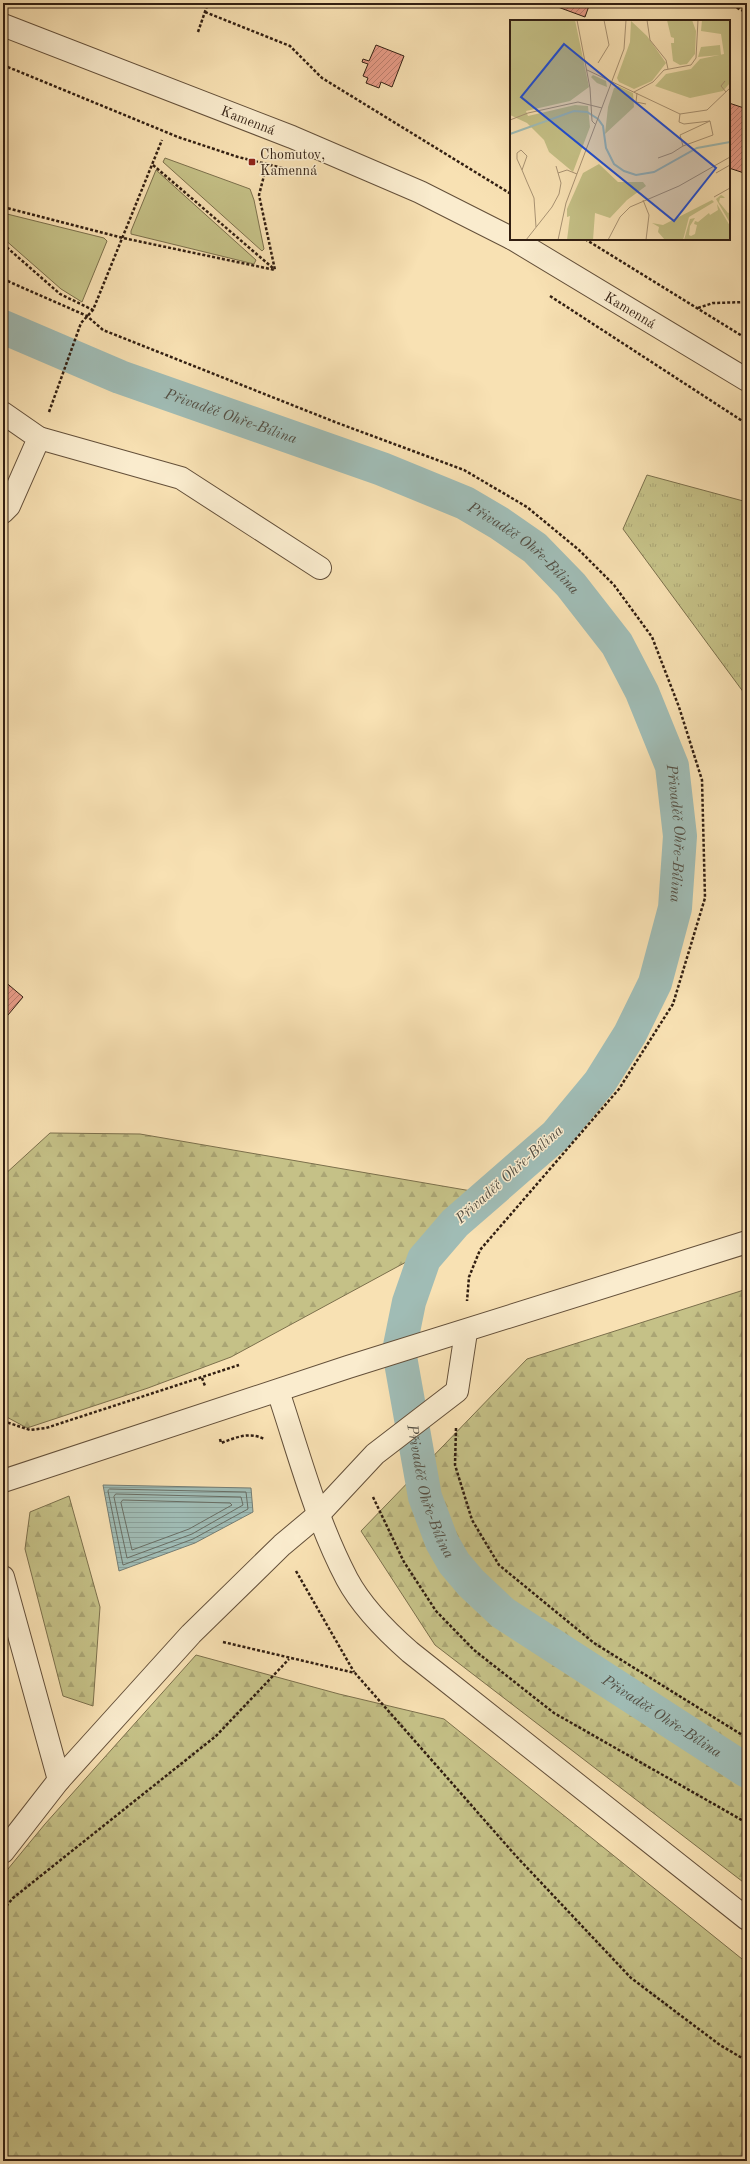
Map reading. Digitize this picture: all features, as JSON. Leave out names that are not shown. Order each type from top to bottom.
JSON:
[{"type":"street","name":"Kamenná","points":[[3,25],[292,137],[420,192],[510,237]]},
{"type":"street","name":"Kamenná","points":[[515,240],[747,380]]},
{"type":"street","points":[[3,413],[39,438],[181,478],[320,568]]},
{"type":"street","points":[[3,512],[9,506],[39,438]]},
{"type":"street","points":[[3,1481],[348,1367],[466,1332],[747,1242]]},
{"type":"street","points":[[3,1852],[59,1780],[191,1634],[282,1545],[319,1514],[375,1454],[457,1391],[466,1332]]},
{"type":"street","points":[[278,1391],[319,1514],[348,1579],[378,1623],[394,1638],[747,1919]]},
{"type":"street","points":[[3,1577],[59,1780]]},
{"type":"path","points":[[198,32],[208,3]]},
{"type":"path","points":[[728,3],[747,13]]},
{"type":"path","points":[[205,12],[290,46],[322,78],[510,193]]},
{"type":"path","points":[[3,65],[178,137],[238,157],[302,173]]},
{"type":"path","points":[[59,386],[81,323],[93,310],[162,140]]},
{"type":"path","points":[[267,164],[258,195],[275,270]]},
{"type":"path","points":[[153,165],[275,270]]},
{"type":"path","points":[[3,207],[123,238],[275,270]]},
{"type":"path","points":[[587,240],[747,339]]},
{"type":"path","points":[[3,244],[60,294],[93,310]]},
{"type":"path","points":[[3,279],[87,316],[103,330],[335,422],[464,470],[527,507],[579,550],[614,585],[652,637],[680,706],[702,780],[705,898],[673,1004],[619,1089],[480,1250],[468,1277],[466,1332]]},
{"type":"path","points":[[545,294],[747,424]]},
{"type":"path","points":[[698,309],[713,303],[747,302]]},
{"type":"path","points":[[3,1421],[30,1430],[46,1428],[239,1365]]},
{"type":"path","points":[[202,1378],[221,1443],[246,1435],[258,1436],[267,1442]]},
{"type":"path","points":[[457,1391],[455,1465],[472,1520],[499,1565],[594,1643],[747,1738]]},
{"type":"path","points":[[372,1496],[404,1562],[436,1612],[474,1650],[554,1712],[747,1824]]},
{"type":"path","points":[[282,1545],[355,1673],[516,1856],[631,1978],[720,2045],[747,2061]]},
{"type":"path","points":[[191,1634],[290,1659],[355,1673]]},
{"type":"path","points":[[3,1910],[13,1898],[216,1736],[290,1659]]},
{"type":"green space","points":[[165,158],[250,189],[254,200],[264,249],[262,251],[163,162]]},
{"type":"green space","points":[[156,170],[256,260],[254,264],[131,234]]},
{"type":"green space","points":[[3,213],[104,238],[107,241],[82,302],[61,289],[3,238]]},
{"type":"green space","points":[[647,475],[747,502],[747,697],[623,529]]},
{"type":"green space","points":[[50,1133],[140,1134],[483,1193],[449,1219],[419,1255],[231,1357],[148,1388],[27,1428],[3,1415],[3,1176]]},
{"type":"green space","points":[[747,1289],[747,1885],[435,1645],[361,1531],[527,1359]]},
{"type":"green space","points":[[69,1496],[100,1607],[93,1706],[63,1696],[25,1549],[30,1512]]},
{"type":"green space","points":[[196,1655],[339,1694],[444,1719],[747,1963],[747,2161],[3,2161],[3,1875],[45,1824]]},
{"type":"water","points":[[103,1485],[251,1488],[253,1512],[195,1543],[119,1571]]},
{"type":"building","points":[[547,3],[590,3],[585,17]]},
{"type":"building","points":[[376,45],[404,56],[392,87],[381,82],[379,88],[366,83],[368,78],[363,76],[368,64],[362,62],[363,59],[369,61]]},
{"type":"building","points":[[730,103],[747,109],[747,174],[730,168]]},
{"type":"building","points":[[3,980],[23,997],[3,1021]]},
{"type":"waterway","name":"Přivaděč Ohře-Bílina","points":[[3,327],[120,377],[382,469],[465,503],[499,523],[535,548],[571,585],[617,644],[642,692],[672,766],[680,836],[675,908],[655,983],[630,1034],[600,1082],[556,1135],[455,1223],[424,1259],[409,1302],[399,1351],[425,1497],[442,1542],[454,1563],[471,1583],[503,1613],[747,1771]]},
{"type":"place","name":"Chomutov, Kamenná","points":[[252,162]]}]
